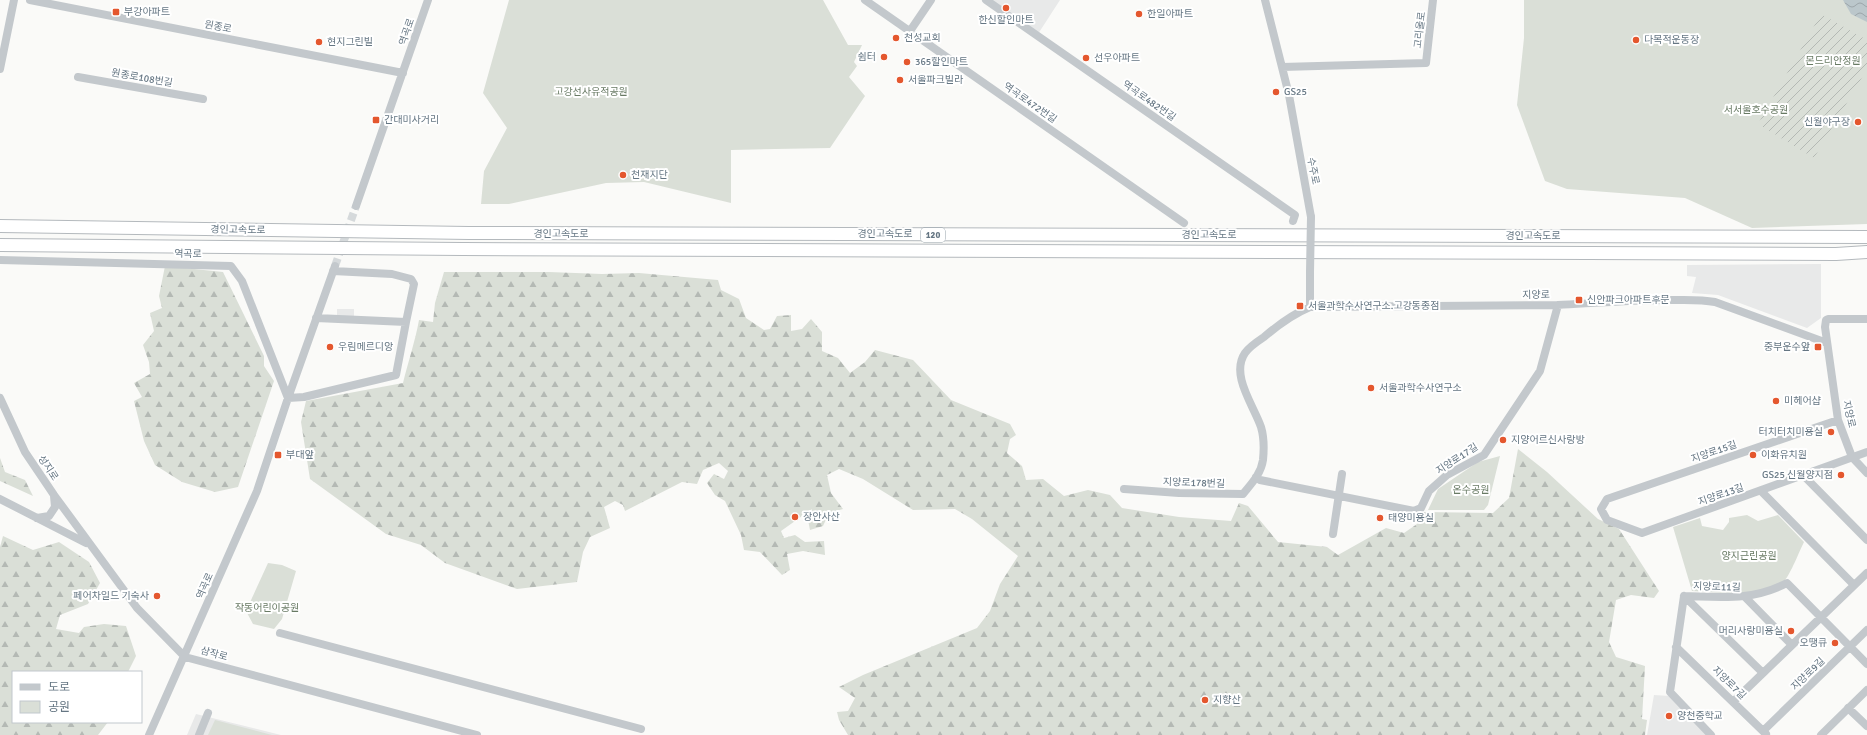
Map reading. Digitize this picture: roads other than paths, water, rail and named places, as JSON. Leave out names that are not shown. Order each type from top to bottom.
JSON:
[{"type":"highway","name":"경인고속도로","points":[[0,226],[477,233],[1867,237]]},
{"type":"highway","name":"경인고속도로","points":[[0,245],[478,249],[1836,254],[1867,252]]},
{"type":"highway","points":[[1836,254],[1867,260]]},
{"type":"street","points":[[0,69],[14,0]]},
{"type":"street","name":"원종로","points":[[30,0],[403,73]]},
{"type":"street","name":"역곡로","points":[[356,206],[428,0]]},
{"type":"street","name":"역곡로472번길","points":[[865,0],[1184,223]]},
{"type":"street","points":[[910,31],[931,0]]},
{"type":"street","name":"역곡로482번길","points":[[986,0],[1295,215],[1293,221]]},
{"type":"street","name":"수주로","points":[[1265,0],[1282,67],[1311,217],[1310,307]]},
{"type":"street","name":"고리울로","points":[[1282,67],[1426,62],[1433,0]]},
{"type":"street","name":"원종로108번길","points":[[78,77],[202,99]]},
{"type":"street","name":"역곡로","points":[[0,260],[231,266],[242,281],[288,398]]},
{"type":"street","name":"역곡로","points":[[149,735],[185,657],[257,491],[334,268],[392,274],[411,279],[414,284],[406,322]]},
{"type":"street","name":"지양로","points":[[1256,477],[1263,462],[1264,444],[1261,428],[1242,383],[1241,364],[1245,352],[1274,328],[1300,311],[1310,307],[1558,305],[1586,302],[1644,300],[1707,301],[1724,305],[1826,343],[1838,420],[1852,457],[1867,473]]},
{"type":"street","name":"지양로17길","points":[[1256,477],[1260,480],[1414,511],[1421,508],[1430,491],[1447,475],[1484,455],[1540,371],[1558,305]]},
{"type":"street","points":[[288,398],[304,397],[396,375],[406,322],[316,318]]},
{"type":"street","points":[[1826,343],[1825,328],[1827,319],[1867,319]]},
{"type":"street","name":"성지로","points":[[0,398],[25,452],[89,544]]},
{"type":"street","name":"지양로15길","points":[[1601,509],[1607,499],[1838,420]]},
{"type":"street","name":"지양로13길","points":[[1601,509],[1607,520],[1642,533],[1867,452]]},
{"type":"street","points":[[1333,534],[1342,474]]},
{"type":"street","points":[[1803,475],[1867,540]]},
{"type":"street","name":"지양로178번길","points":[[1124,489],[1179,493],[1243,494],[1256,477]]},
{"type":"street","points":[[1761,491],[1854,585]]},
{"type":"street","points":[[37,518],[49,516],[55,507],[54,495]]},
{"type":"street","name":"삼작로","points":[[0,500],[89,544],[137,608],[185,657],[477,735]]},
{"type":"street","points":[[1734,701],[1867,573]]},
{"type":"street","points":[[1745,597],[1771,591],[1787,583],[1867,664]]},
{"type":"street","points":[[1684,596],[1670,692],[1711,735]]},
{"type":"street","name":"지양로11길","points":[[1684,596],[1745,597],[1792,645]]},
{"type":"street","name":"지양로11길","points":[[1684,596],[1763,673]]},
{"type":"street","name":"지양로9길","points":[[1765,733],[1867,630]]},
{"type":"street","points":[[280,633],[641,729]]},
{"type":"street","name":"지양로7길","points":[[1676,647],[1734,701],[1765,733]]},
{"type":"street","points":[[1821,735],[1867,690]]},
{"type":"street","points":[[1848,708],[1867,726]]},
{"type":"street","points":[[199,735],[208,712]]},
{"type":"water","points":[[1843,0],[1867,0],[1867,22],[1851,14]]},
{"type":"tunnel","points":[[335,266],[356,206]]},
{"type":"place","name":"한신할인마트","points":[[1006,8]]},
{"type":"place","name":"부강아파트","points":[[116,12]]},
{"type":"place","name":"한일아파트","points":[[1139,14]]},
{"type":"place","name":"천성교회","points":[[896,38]]},
{"type":"place","name":"다목적운동장","points":[[1636,40]]},
{"type":"place","name":"현지그린빌","points":[[319,42]]},
{"type":"place","name":"쉼터","points":[[884,57]]},
{"type":"place","name":"선우아파트","points":[[1086,58]]},
{"type":"place","name":"365할인마트","points":[[907,62]]},
{"type":"place","name":"서울파크빌라","points":[[900,80]]},
{"type":"place","name":"GS25","points":[[1276,92]]},
{"type":"place","name":"간대미사거리","points":[[376,120]]},
{"type":"place","name":"신월야구장","points":[[1858,122]]},
{"type":"place","name":"천재지단","points":[[623,175]]},
{"type":"place","name":"신안파크아파트후문","points":[[1579,300]]},
{"type":"place","name":"서울과학수사연구소.고강동종점","points":[[1300,306]]},
{"type":"place","name":"우림메르디앙","points":[[330,347]]},
{"type":"place","name":"중부운수앞","points":[[1818,347]]},
{"type":"place","name":"서울과학수사연구소","points":[[1371,388]]},
{"type":"place","name":"미헤어샵","points":[[1776,401]]},
{"type":"place","name":"터치터치미용실","points":[[1831,432]]},
{"type":"place","name":"지양어르신사랑방","points":[[1503,440]]},
{"type":"place","name":"부대앞","points":[[278,455]]},
{"type":"place","name":"이화유치원","points":[[1753,455]]},
{"type":"place","name":"GS25 신월양지점","points":[[1841,475]]},
{"type":"place","name":"장안사산","points":[[795,517]]},
{"type":"place","name":"태양미용실","points":[[1380,518]]},
{"type":"place","name":"페어차일드 기숙사","points":[[157,596]]},
{"type":"place","name":"머리사랑미용실","points":[[1791,631]]},
{"type":"place","name":"오땡큐","points":[[1835,643]]},
{"type":"place","name":"지향산","points":[[1205,700]]},
{"type":"place","name":"양천중학교","points":[[1669,716]]},
{"type":"park label","name":"몬드리안정원","points":[[1833,61]]},
{"type":"park label","name":"고강선사유적공원","points":[[591,92]]},
{"type":"park label","name":"서서울호수공원","points":[[1756,110]]},
{"type":"park label","name":"온수공원","points":[[1471,490]]},
{"type":"park label","name":"양지근린공원","points":[[1749,556]]},
{"type":"park label","name":"작동어린이공원","points":[[267,608]]}]
